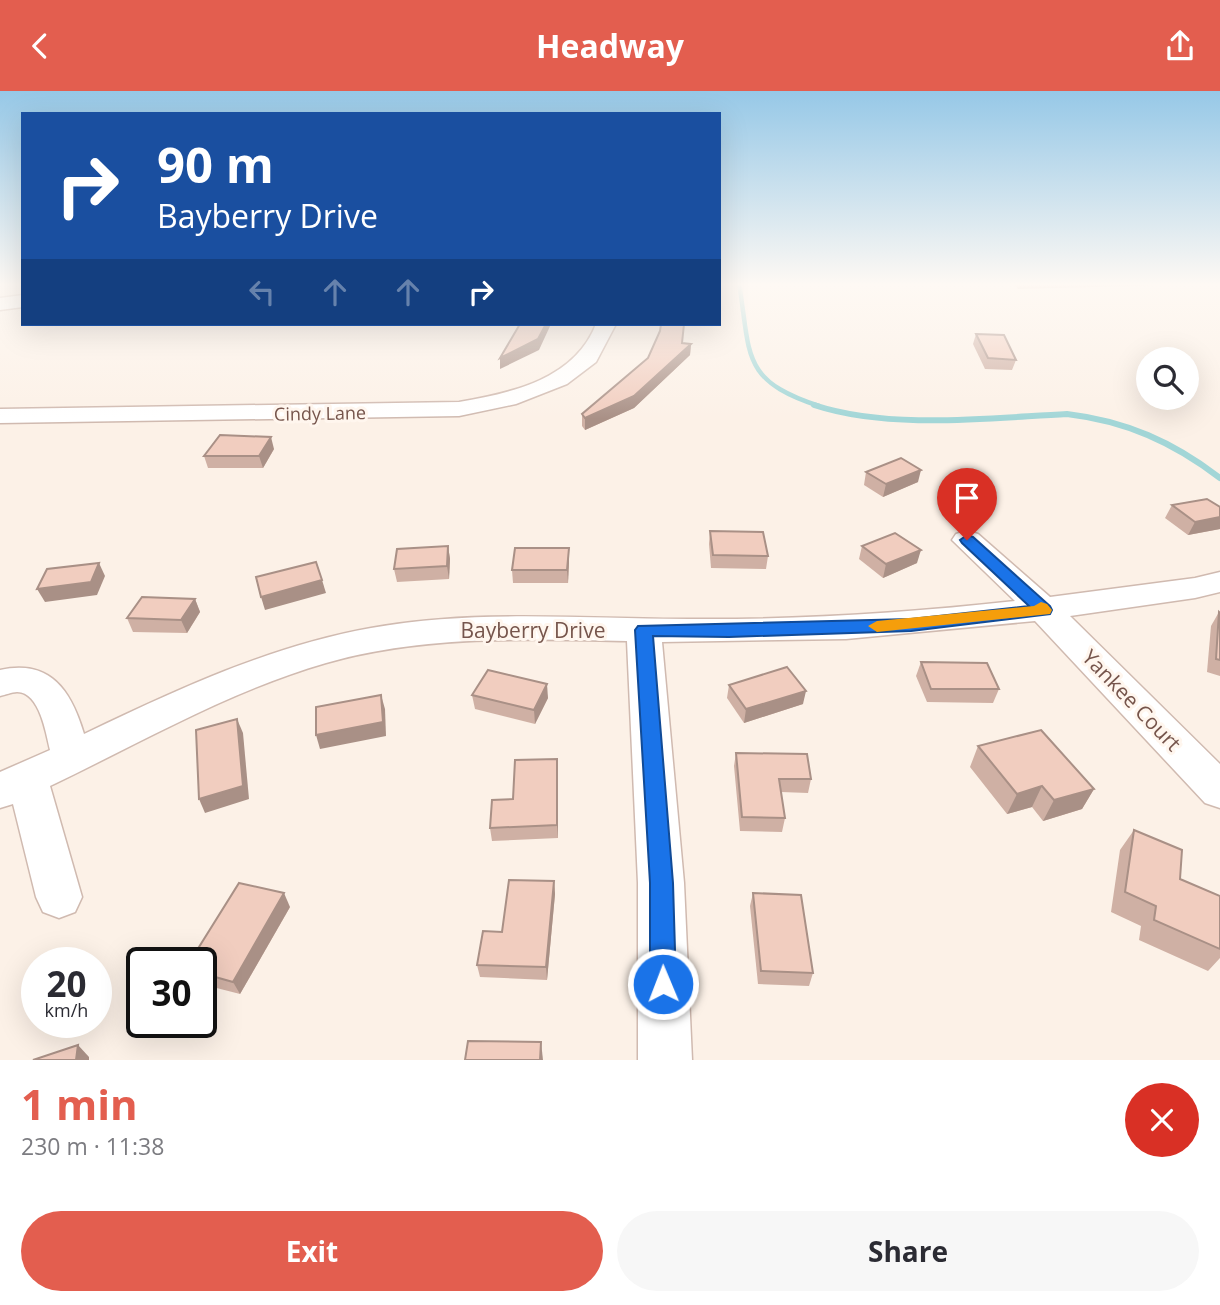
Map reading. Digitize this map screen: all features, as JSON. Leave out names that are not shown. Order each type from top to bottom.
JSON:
[{"type":"street","name":"Cindy Lane","points":[[0,416],[459,409],[527,393],[572,372],[586,361],[604,328]]},
{"type":"street","name":"Yankee Court","points":[[967,540],[1044,610],[1220,791]]},
{"type":"street","name":"Bayberry Drive","points":[[14,785],[260,670],[369,641],[426,632],[484,628],[729,631],[911,625],[1044,610],[1220,582]]},
{"type":"street","points":[[644,630],[661,883],[664,1060]]},
{"type":"street","points":[[0,683],[24,677],[35,680],[54,703],[72,758]]},
{"type":"street","points":[[14,785],[59,897]]},
{"type":"building","points":[[518,328],[544,328],[538,339],[500,358]]},
{"type":"building","points":[[660,328],[684,328],[682,343],[691,344],[634,396],[585,418],[582,414],[648,358]]},
{"type":"building","points":[[976,334],[1004,335],[1016,360],[988,358]]},
{"type":"building","points":[[220,435],[271,437],[259,456],[204,456]]},
{"type":"building","points":[[901,458],[921,470],[886,484],[866,472]]},
{"type":"building","points":[[1207,499],[1220,507],[1220,517],[1195,522],[1172,505]]},
{"type":"building","points":[[710,531],[763,532],[768,556],[713,555]]},
{"type":"building","points":[[895,533],[921,550],[886,564],[862,546]]},
{"type":"building","points":[[448,546],[447,566],[394,569],[397,549]]},
{"type":"building","points":[[515,548],[569,548],[567,570],[512,570]]},
{"type":"building","points":[[316,562],[322,580],[261,597],[256,577]]},
{"type":"building","points":[[99,563],[91,582],[37,589],[47,569]]},
{"type":"building","points":[[142,597],[195,599],[181,620],[127,618]]},
{"type":"building","points":[[1220,613],[1220,660],[1216,659]]},
{"type":"building","points":[[921,662],[987,663],[999,689],[931,689]]},
{"type":"building","points":[[787,667],[806,691],[746,709],[729,685]]},
{"type":"building","points":[[488,670],[547,684],[534,710],[472,695]]},
{"type":"building","points":[[381,695],[383,722],[316,735],[316,707]]},
{"type":"building","points":[[237,719],[243,786],[199,799],[196,730]]},
{"type":"building","points":[[1041,730],[1094,789],[1054,800],[1042,786],[1017,794],[978,746]]},
{"type":"building","points":[[736,753],[807,754],[811,779],[779,779],[785,818],[742,817]]},
{"type":"building","points":[[557,759],[557,825],[490,828],[492,800],[513,799],[515,760]]},
{"type":"building","points":[[1134,830],[1182,850],[1180,879],[1220,896],[1220,949],[1154,920],[1156,906],[1125,892]]},
{"type":"building","points":[[509,880],[554,881],[546,967],[477,965],[483,931],[502,932]]},
{"type":"building","points":[[239,883],[284,893],[233,982],[217,978],[217,947],[199,947]]},
{"type":"building","points":[[753,893],[801,895],[813,973],[761,971]]},
{"type":"building","points":[[468,1041],[541,1042],[540,1060],[465,1060]]},
{"type":"building","points":[[78,1045],[76,1060],[33,1060]]},
{"type":"waterway","points":[[745,328],[754,362],[762,375],[793,396],[819,406]]},
{"type":"waterway","points":[[814,405],[843,413],[907,420],[972,420],[1067,414],[1089,417],[1148,435],[1185,454],[1220,478]]},
{"type":"slow traffic","points":[[877,626],[911,625],[1044,610],[1041,608]]},
{"type":"route","points":[[663,984],[661,883],[644,630],[729,631],[911,625],[1044,610],[967,540]]}]
